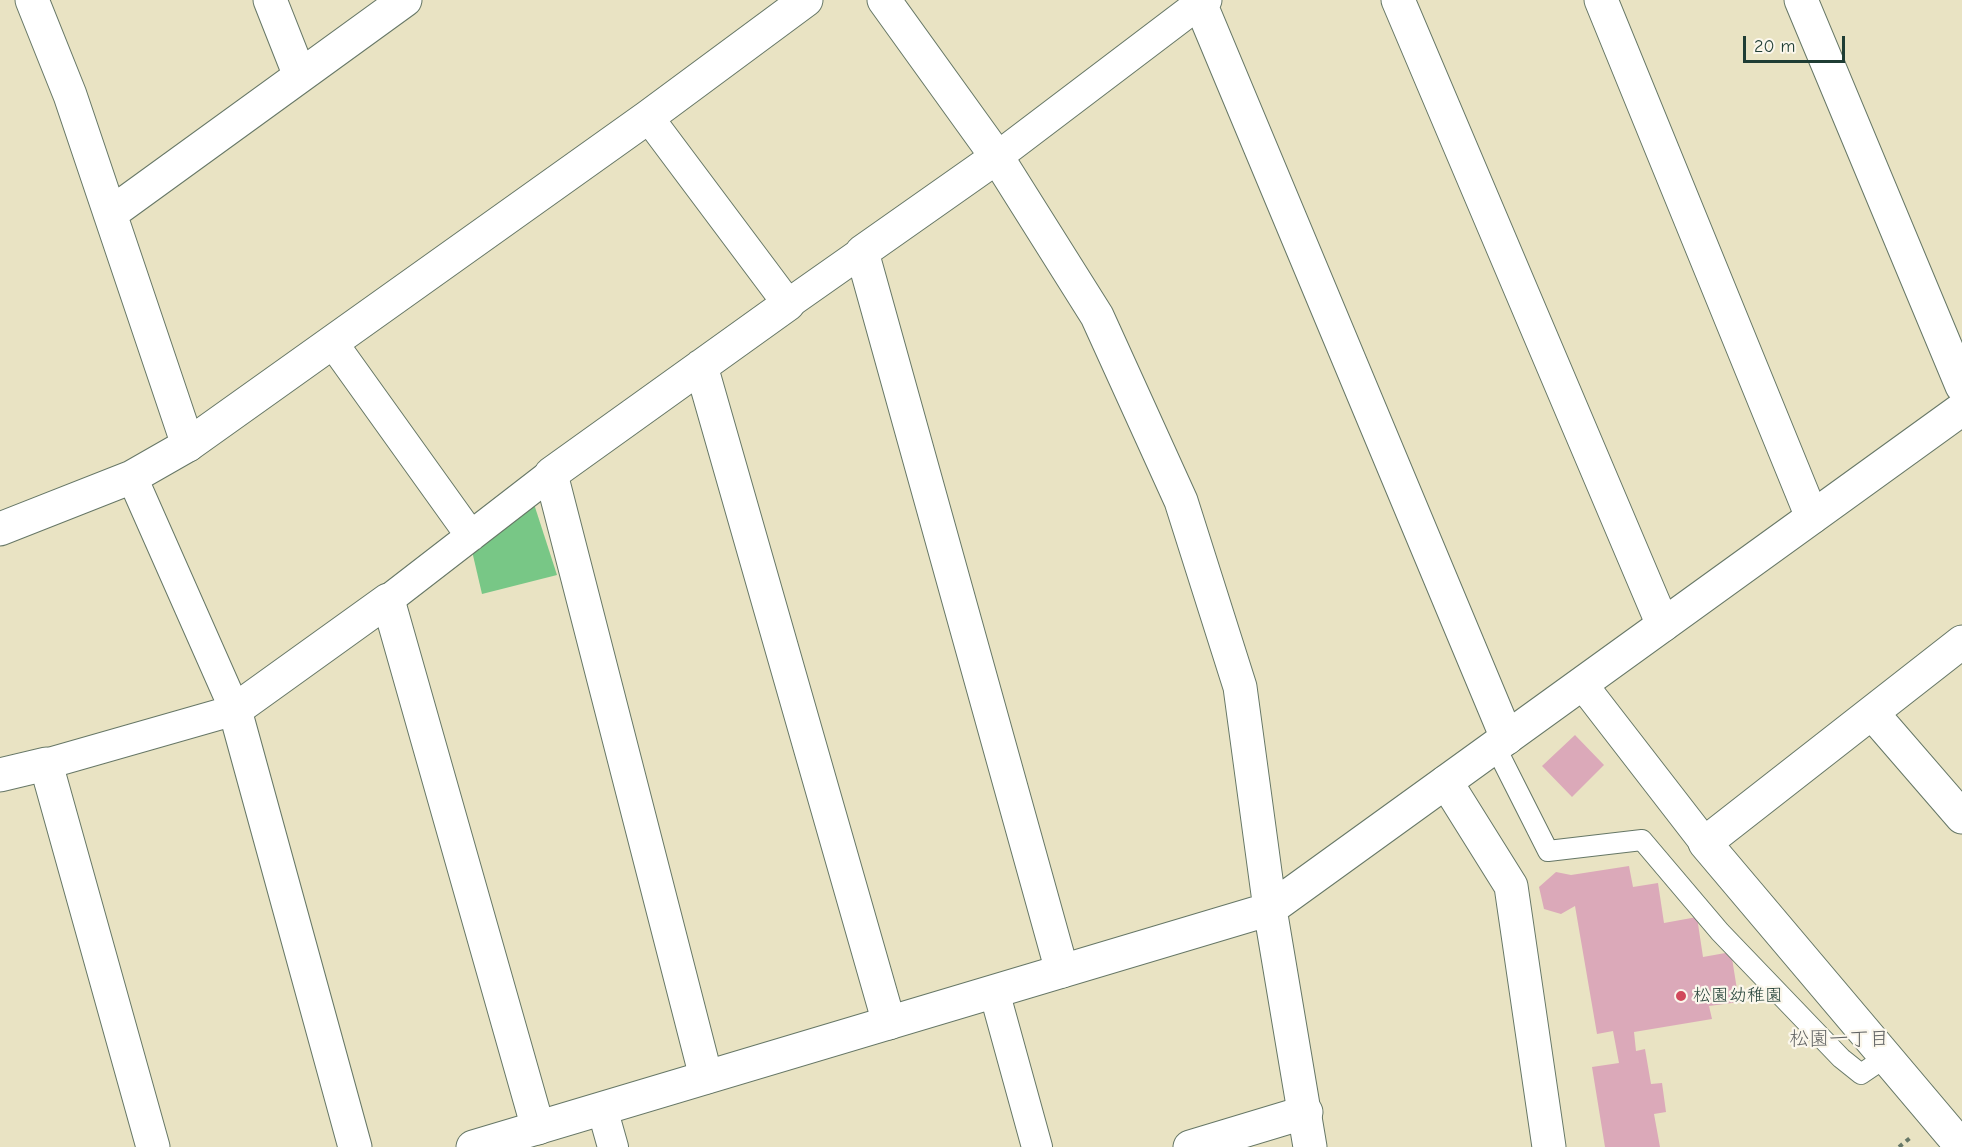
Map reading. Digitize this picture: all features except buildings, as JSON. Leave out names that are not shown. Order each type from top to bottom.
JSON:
[{"type":"street","points":[[32,0],[70,95],[188,445]]},
{"type":"street","points":[[270,0],[300,76]]},
{"type":"street","points":[[110,214],[405,0]]},
{"type":"street","points":[[0,529],[132,477],[188,445],[648,117],[806,0]]},
{"type":"street","points":[[884,0],[997,157],[1097,316],[1181,501],[1240,687],[1270,909],[1306,1112],[1310,1147]]},
{"type":"street","points":[[1398,0],[1663,625]]},
{"type":"street","points":[[1601,0],[1812,517]]},
{"type":"street","points":[[1801,0],[1962,386]]},
{"type":"street","points":[[0,775],[235,710],[388,600],[551,474],[997,157],[1202,2],[1501,742]]},
{"type":"street","points":[[648,117],[788,304]]},
{"type":"street","points":[[862,252],[1062,971]]},
{"type":"street","points":[[332,342],[471,536]]},
{"type":"street","points":[[701,366],[889,1023]]},
{"type":"street","points":[[473,1147],[1270,909],[1962,409]]},
{"type":"street","points":[[551,474],[706,1077]]},
{"type":"street","points":[[132,477],[235,710],[355,1147]]},
{"type":"street","points":[[388,600],[538,1128]]},
{"type":"street","points":[[1705,843],[1962,642]]},
{"type":"street","points":[[1582,684],[1705,843],[1962,1147]]},
{"type":"street","points":[[1872,712],[1962,817]]},
{"type":"street","points":[[45,764],[153,1147]]},
{"type":"street","points":[[1446,782],[1511,886],[1549,1147]]},
{"type":"street","points":[[994,992],[1037,1147]]},
{"type":"street","points":[[602,1108],[613,1147]]},
{"type":"street","points":[[1190,1147],[1306,1112]]},
{"type":"lane","points":[[1501,742],[1548,851],[1642,840],[1720,932],[1841,1058],[1861,1074],[1886,1057]]},
{"type":"green space","points":[[534,504],[557,575],[482,594],[472,551]]},
{"type":"place","name":"松園幼稚園","points":[[1681,996]]},
{"type":"district","name":"松園一丁目","points":[[1839,1039]]}]
